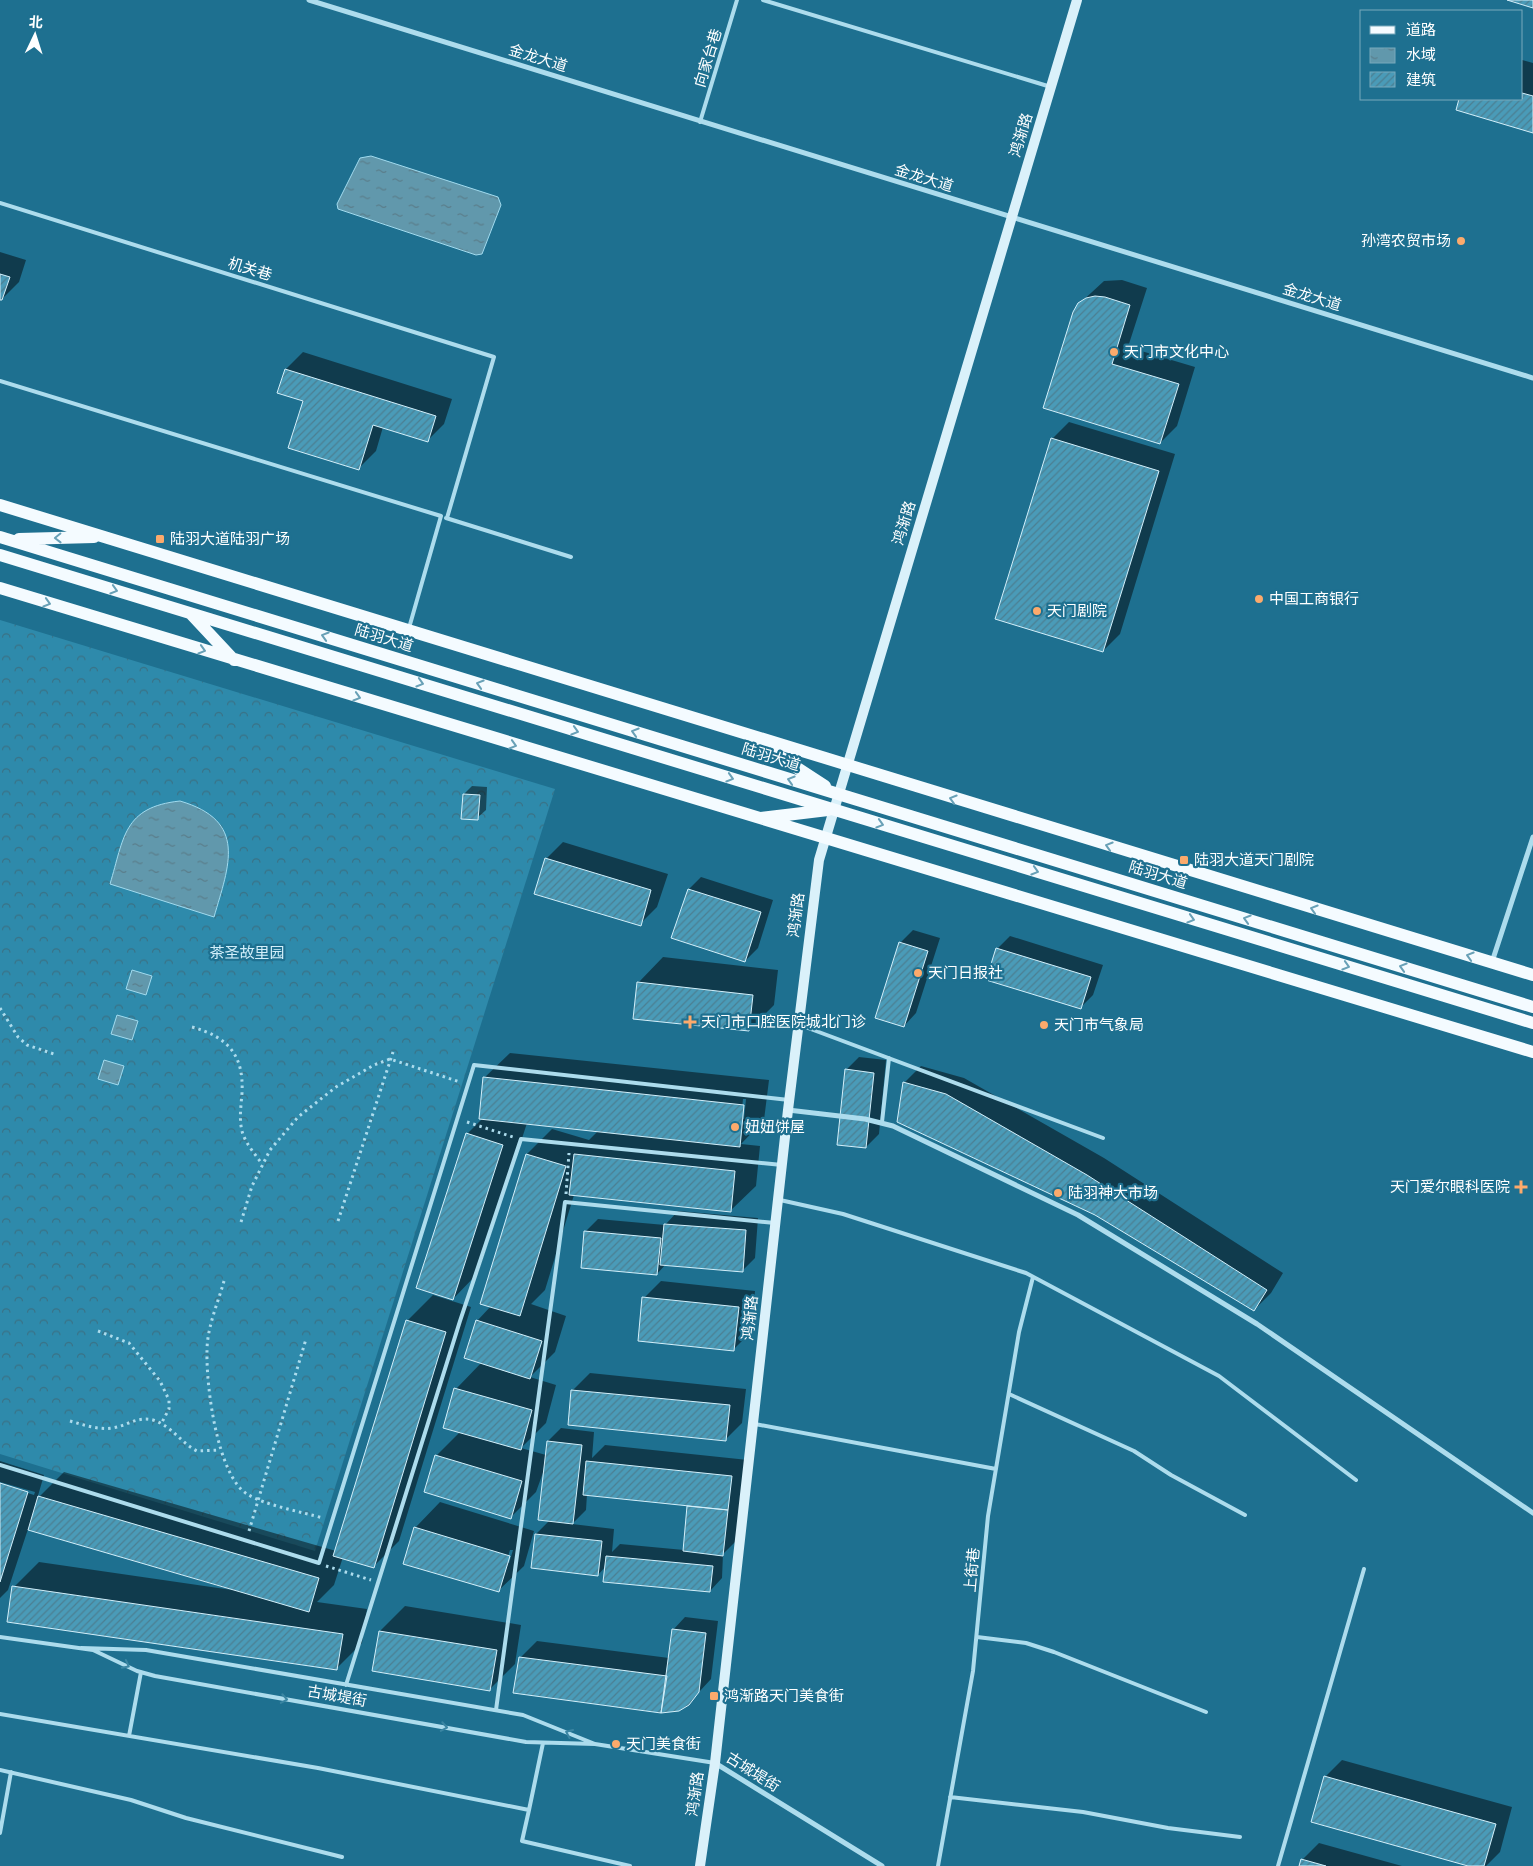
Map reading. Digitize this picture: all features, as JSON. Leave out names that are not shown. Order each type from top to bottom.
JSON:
[{"type":"main road","points":[[0,505],[408,628],[750,737],[1533,975]]},
{"type":"main road","points":[[4,538],[106,536]]},
{"type":"main road","name":"陆羽大道","points":[[4,538],[1533,1006]]},
{"type":"main road","points":[[0,555],[1533,1023]]},
{"type":"main road","points":[[0,588],[1533,1052]]},
{"type":"main road","points":[[191,614],[234,660]]},
{"type":"main road","points":[[750,737],[837,794]]},
{"type":"main road","points":[[756,818],[833,810]]},
{"type":"street","name":"金龙大道","points":[[309,0],[1533,378]]},
{"type":"street","name":"鸿渐路","points":[[700,1866],[715,1763],[815,882],[837,794],[1077,0]]},
{"type":"street","points":[[1492,963],[1533,836]]},
{"type":"street","points":[[789,1105],[882,1122],[1078,1215],[1257,1324],[1533,1513]]},
{"type":"street","name":"古城堤街","points":[[715,1763],[882,1866]]},
{"type":"lane","name":"向家台巷","points":[[700,122],[737,0]]},
{"type":"lane","points":[[763,0],[1051,87]]},
{"type":"lane","name":"机关巷","points":[[0,203],[494,357],[447,518]]},
{"type":"lane","points":[[0,382],[571,557]]},
{"type":"lane","points":[[408,628],[441,516]]},
{"type":"lane","points":[[798,1024],[1103,1138]]},
{"type":"lane","points":[[882,1122],[889,1058]]},
{"type":"lane","points":[[0,1465],[319,1563],[474,1065],[789,1105]]},
{"type":"lane","points":[[346,1685],[377,1582],[521,1139],[782,1165]]},
{"type":"lane","points":[[778,1199],[843,1214],[1033,1277],[1218,1376],[1356,1480]]},
{"type":"lane","points":[[496,1710],[565,1202],[775,1223]]},
{"type":"lane","name":"上街巷","points":[[938,1866],[973,1671],[988,1516],[1019,1332],[1033,1277]]},
{"type":"lane","points":[[1009,1394],[1134,1451],[1171,1475],[1244,1515]]},
{"type":"lane","points":[[753,1423],[996,1469]]},
{"type":"lane","points":[[1278,1866],[1364,1569]]},
{"type":"lane","points":[[976,1637],[1026,1643],[1054,1652],[1206,1712]]},
{"type":"lane","name":"古城堤街","points":[[0,1638],[93,1650],[141,1672],[543,1743],[594,1744],[715,1763]]},
{"type":"lane","name":"古城堤街","points":[[81,1648],[146,1650],[496,1710],[533,1717],[594,1744]]},
{"type":"lane","points":[[129,1736],[141,1672]]},
{"type":"lane","points":[[0,1714],[318,1768],[529,1810]]},
{"type":"lane","points":[[543,1743],[522,1841],[630,1866]]},
{"type":"lane","points":[[0,1770],[131,1800],[186,1818],[342,1857]]},
{"type":"lane","points":[[0,1833],[11,1772]]},
{"type":"lane","points":[[950,1798],[1083,1812],[1168,1828],[1240,1837]]},
{"type":"path","points":[[0,1008],[18,1037],[27,1045],[54,1054]]},
{"type":"path","points":[[192,1027],[205,1031],[223,1041],[238,1057],[242,1080],[240,1112],[242,1133],[262,1164]]},
{"type":"path","points":[[338,1221],[392,1052]]},
{"type":"path","points":[[241,1222],[252,1186],[262,1164],[284,1132],[316,1101],[356,1074],[390,1059],[468,1084]]},
{"type":"path","points":[[457,1119],[521,1139]]},
{"type":"path","points":[[565,1202],[570,1144]]},
{"type":"path","points":[[224,1281],[212,1324],[207,1351],[214,1419],[220,1450],[232,1479],[247,1494],[332,1521]]},
{"type":"path","points":[[98,1330],[129,1343],[160,1381],[169,1400],[169,1409],[161,1424]]},
{"type":"path","points":[[246,1541],[306,1340]]},
{"type":"path","points":[[70,1421],[104,1429],[115,1428],[138,1419],[152,1420],[161,1424],[197,1451],[220,1450]]},
{"type":"path","points":[[319,1563],[377,1582]]},
{"type":"green space","name":"茶圣故里园","points":[[0,620],[555,789],[315,1551],[0,1454]]},
{"type":"water","points":[[371,156],[498,197],[501,205],[482,254],[476,255],[338,209],[337,204],[360,158]]},
{"type":"water","points":[[180,801],[202,810],[216,820],[225,833],[228,847],[228,863],[214,917],[110,884],[123,839],[136,818],[147,810],[161,804]]},
{"type":"water","points":[[132,970],[152,976],[146,995],[126,989]]},
{"type":"water","points":[[117,1015],[138,1021],[132,1040],[111,1034]]},
{"type":"water","points":[[104,1060],[124,1066],[118,1085],[98,1079]]},
{"type":"building","points":[[1507,0],[1533,0],[1533,8]]},
{"type":"building","points":[[1523,93],[1533,96],[1533,133],[1456,110],[1459,100],[1523,100]]},
{"type":"building","points":[[0,274],[10,277],[2,300],[0,300]]},
{"type":"building","points":[[1095,296],[1105,297],[1130,305],[1112,364],[1179,384],[1160,444],[1043,408],[1073,312],[1078,303],[1086,298]]},
{"type":"building","points":[[285,369],[436,416],[428,442],[373,425],[359,470],[288,448],[303,401],[277,393]]},
{"type":"building","points":[[1051,438],[1159,471],[1103,652],[995,619]]},
{"type":"building","points":[[463,794],[480,795],[478,820],[461,819]]},
{"type":"building","points":[[545,858],[651,890],[641,926],[534,894]]},
{"type":"building","points":[[688,889],[761,912],[745,962],[671,938]]},
{"type":"building","points":[[899,942],[928,951],[904,1027],[875,1018]]},
{"type":"building","points":[[996,948],[1091,977],[1081,1009],[986,980]]},
{"type":"building","points":[[637,982],[753,995],[749,1031],[633,1019]]},
{"type":"building","points":[[845,1069],[874,1073],[866,1148],[837,1145]]},
{"type":"building","points":[[483,1077],[744,1105],[740,1147],[479,1119]]},
{"type":"building","points":[[903,1082],[946,1094],[1087,1175],[1267,1290],[1254,1311],[1095,1215],[897,1122]]},
{"type":"building","points":[[466,1133],[503,1145],[453,1300],[416,1288]]},
{"type":"building","points":[[526,1154],[566,1166],[520,1316],[480,1304]]},
{"type":"building","points":[[574,1154],[735,1171],[731,1212],[569,1195]]},
{"type":"building","points":[[664,1224],[746,1230],[743,1272],[660,1265]]},
{"type":"building","points":[[584,1231],[661,1238],[657,1275],[581,1268]]},
{"type":"building","points":[[642,1297],[739,1307],[734,1351],[638,1341]]},
{"type":"building","points":[[406,1320],[446,1332],[374,1568],[333,1556]]},
{"type":"building","points":[[476,1320],[542,1341],[530,1379],[464,1358]]},
{"type":"building","points":[[454,1388],[532,1410],[521,1450],[443,1428]]},
{"type":"building","points":[[571,1390],[730,1405],[726,1441],[568,1425]]},
{"type":"building","points":[[547,1441],[582,1445],[573,1524],[538,1520]]},
{"type":"building","points":[[435,1455],[522,1481],[511,1519],[424,1492]]},
{"type":"building","points":[[586,1461],[732,1476],[728,1510],[583,1495]]},
{"type":"building","points":[[0,1483],[28,1492],[0,1582]]},
{"type":"building","points":[[38,1496],[319,1578],[309,1612],[28,1530]]},
{"type":"building","points":[[687,1506],[728,1510],[723,1556],[683,1551]]},
{"type":"building","points":[[414,1527],[510,1556],[499,1592],[403,1564]]},
{"type":"building","points":[[535,1534],[602,1541],[598,1576],[531,1568]]},
{"type":"building","points":[[606,1556],[713,1566],[710,1592],[603,1582]]},
{"type":"building","points":[[12,1586],[343,1634],[337,1670],[7,1622]]},
{"type":"building","points":[[672,1629],[706,1633],[699,1692],[689,1705],[679,1711],[661,1713]]},
{"type":"building","points":[[379,1631],[497,1650],[490,1691],[372,1671]]},
{"type":"building","points":[[519,1657],[667,1676],[661,1713],[513,1693]]},
{"type":"building","points":[[1324,1776],[1496,1824],[1484,1866],[1468,1866],[1311,1822]]},
{"type":"building","points":[[1301,1859],[1326,1866],[1299,1866]]},
{"type":"place","name":"孙湾农贸市场","points":[[1461,241]]},
{"type":"place","name":"天门市文化中心","points":[[1114,352]]},
{"type":"place","name":"陆羽大道陆羽广场","points":[[160,539]]},
{"type":"place","name":"中国工商银行","points":[[1259,599]]},
{"type":"place","name":"天门剧院","points":[[1037,611]]},
{"type":"place","name":"陆羽大道天门剧院","points":[[1184,860]]},
{"type":"place","name":"天门日报社","points":[[918,973]]},
{"type":"place","name":"天门市口腔医院城北门诊","points":[[690,1022]]},
{"type":"place","name":"天门市气象局","points":[[1044,1025]]},
{"type":"place","name":"妞妞饼屋","points":[[735,1127]]},
{"type":"place","name":"天门爱尔眼科医院","points":[[1521,1187]]},
{"type":"place","name":"陆羽神大市场","points":[[1058,1193]]},
{"type":"place","name":"鸿渐路天门美食街","points":[[714,1696]]},
{"type":"place","name":"天门美食街","points":[[616,1744]]}]
